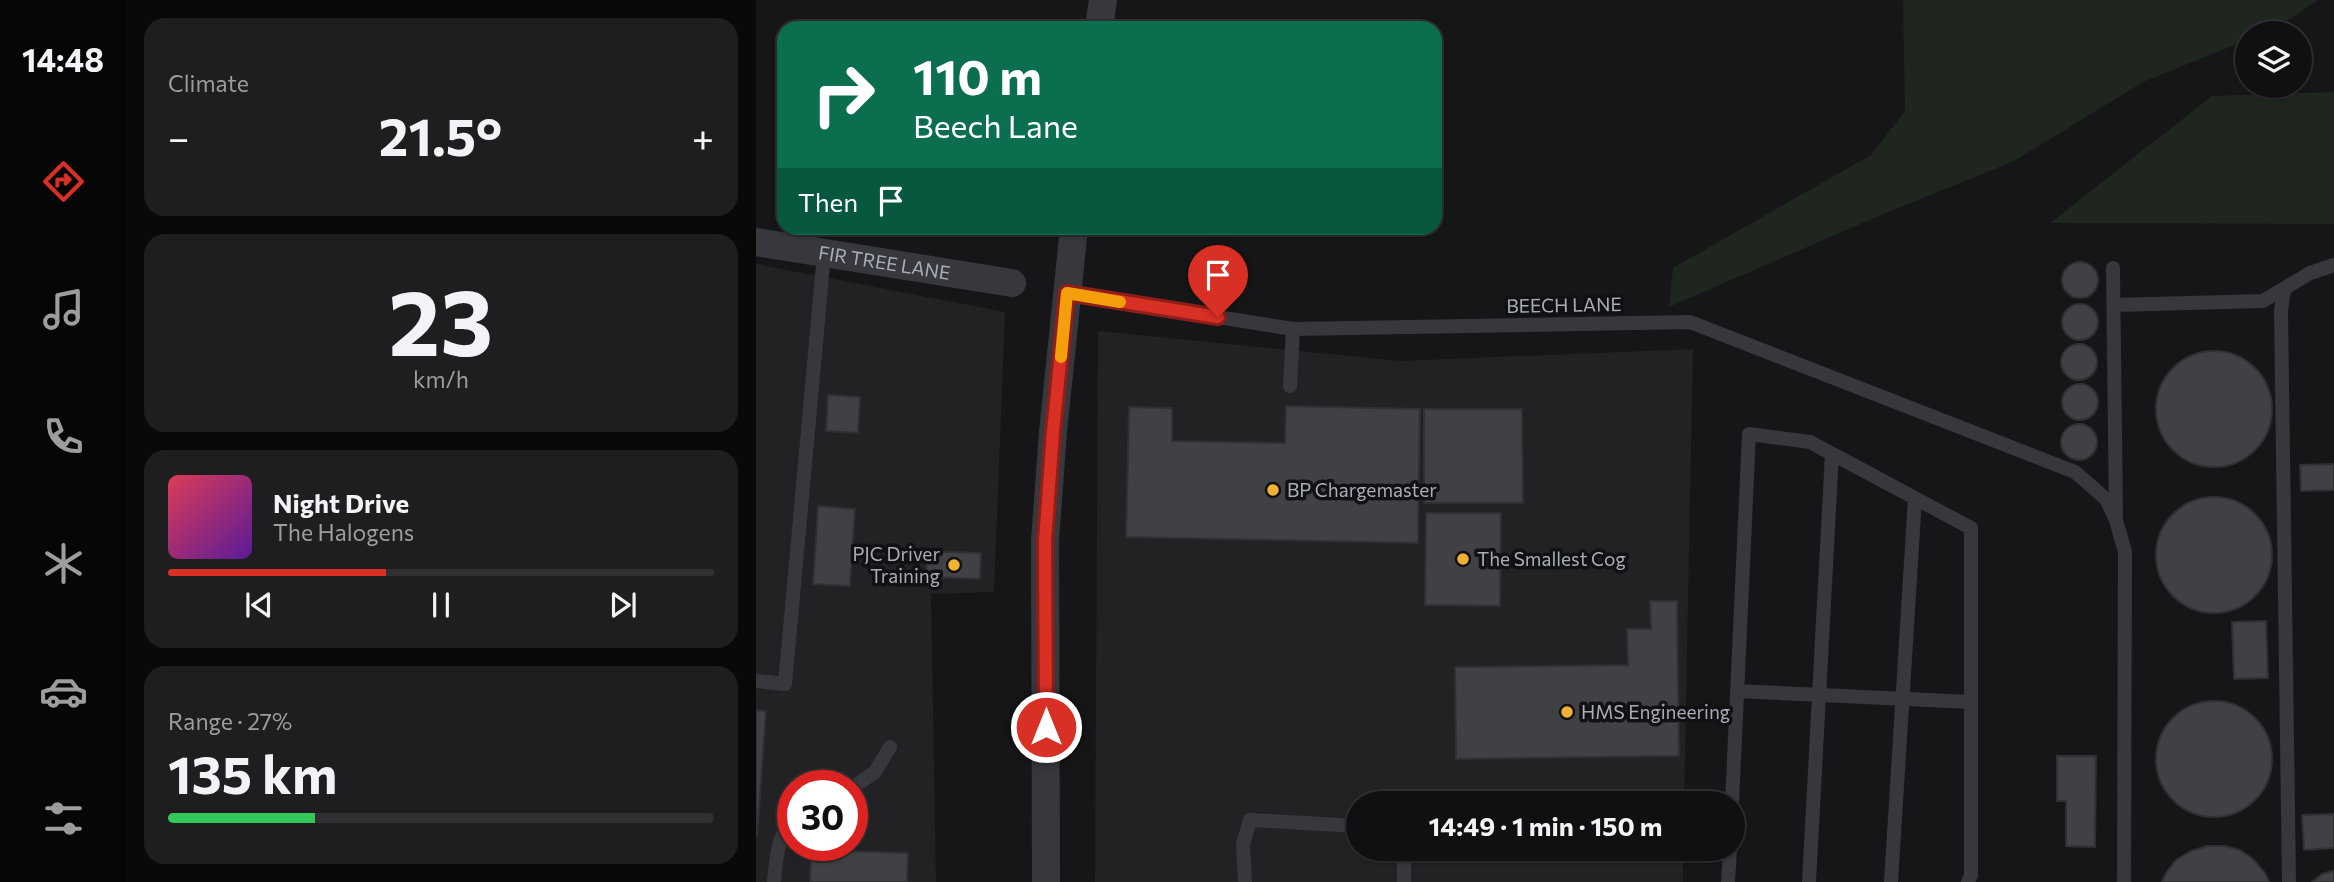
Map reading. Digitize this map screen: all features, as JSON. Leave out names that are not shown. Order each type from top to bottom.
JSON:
[{"type":"street","points":[[1100,21],[1103,0]]},
{"type":"street","points":[[1046,882],[1045,541],[1073,235]]},
{"type":"street","name":"FIR TREE LANE","points":[[756,242],[1012,283]]},
{"type":"lane","points":[[756,681],[785,684],[824,254]]},
{"type":"lane","points":[[2114,305],[2263,301],[2310,273],[2334,265]]},
{"type":"lane","points":[[2113,268],[2116,520],[2125,552],[2124,882]]},
{"type":"lane","points":[[2284,289],[2281,311],[2289,882]]},
{"type":"lane","name":"BEECH LANE","points":[[1067,293],[1293,329],[1690,322],[2075,472],[2106,499],[2116,520]]},
{"type":"lane","points":[[1290,386],[1293,329]]},
{"type":"lane","points":[[1733,791],[1749,434],[1810,442],[1972,528],[1971,875],[1968,882]]},
{"type":"lane","points":[[1810,882],[1832,454]]},
{"type":"lane","points":[[1891,882],[1915,498]]},
{"type":"lane","points":[[1737,691],[1971,702]]},
{"type":"lane","points":[[868,777],[875,772],[890,747]]},
{"type":"lane","points":[[1245,882],[1243,844],[1250,820],[1346,825]]},
{"type":"lane","points":[[775,882],[777,854]]},
{"type":"lane","points":[[1404,861],[1404,882]]},
{"type":"lane","points":[[1729,861],[1728,882],[1741,882]]},
{"type":"shaded area","points":[[2318,0],[2286,21],[2235,21],[2235,45],[2143,82],[2014,161],[1881,215],[1669,307],[1673,268],[1871,155],[1905,111],[1903,1]]},
{"type":"shaded area","points":[[2334,92],[2334,224],[2050,223],[2212,96],[2312,98],[2312,93]]},
{"type":"shaded area","points":[[756,264],[1005,312],[994,592],[931,594],[936,882],[756,882]]},
{"type":"shaded area","points":[[1098,331],[1401,361],[1693,349],[1684,791],[1346,791],[1346,861],[1683,861],[1683,882],[1095,882]]},
{"type":"building","points":[[2080,262],[2092,268],[2098,280],[2092,292],[2080,298],[2068,292],[2062,280],[2068,268]]},
{"type":"building","points":[[2080,304],[2092,310],[2098,322],[2092,334],[2080,340],[2068,334],[2062,322],[2068,310]]},
{"type":"building","points":[[2079,344],[2091,350],[2097,362],[2091,374],[2079,380],[2067,374],[2061,362],[2067,350]]},
{"type":"building","points":[[2214,351],[2236,356],[2255,368],[2267,387],[2272,409],[2267,431],[2255,450],[2236,462],[2214,467],[2192,462],[2173,450],[2161,431],[2156,409],[2161,387],[2173,368],[2192,356]]},
{"type":"building","points":[[2080,384],[2093,389],[2098,402],[2093,415],[2080,420],[2067,415],[2062,402],[2067,389]]},
{"type":"building","points":[[828,395],[860,397],[858,433],[826,431]]},
{"type":"building","name":"BP Chargemaster","points":[[1286,406],[1420,409],[1418,543],[1126,537],[1129,407],[1172,408],[1172,441],[1285,443]]},
{"type":"building","points":[[1424,409],[1522,409],[1523,503],[1424,503]]},
{"type":"building","points":[[2079,424],[2091,430],[2097,442],[2091,454],[2079,460],[2067,454],[2061,442],[2067,430]]},
{"type":"building","points":[[2334,464],[2334,490],[2301,491],[2300,465]]},
{"type":"building","points":[[2214,497],[2236,501],[2255,514],[2268,533],[2272,555],[2268,577],[2255,596],[2236,609],[2214,613],[2192,609],[2173,596],[2160,577],[2156,555],[2160,533],[2173,514],[2192,501]]},
{"type":"building","points":[[818,506],[855,509],[850,586],[813,584]]},
{"type":"building","name":"The Smallest Cog","points":[[1426,513],[1501,513],[1500,606],[1425,605]]},
{"type":"building","name":"PJC Driver Training","points":[[927,551],[981,553],[980,579],[926,577]]},
{"type":"building","name":"HMS Engineering","points":[[1650,601],[1677,601],[1679,756],[1456,759],[1455,667],[1628,665],[1627,629],[1651,629]]},
{"type":"building","points":[[2266,621],[2268,678],[2234,679],[2232,622]]},
{"type":"building","points":[[2214,701],[2236,705],[2255,718],[2268,737],[2272,759],[2268,781],[2255,800],[2236,813],[2214,817],[2192,813],[2173,800],[2160,781],[2156,759],[2160,737],[2173,718],[2192,705]]},
{"type":"building","points":[[756,710],[766,711],[757,837],[756,837]]},
{"type":"building","points":[[2057,756],[2096,756],[2095,847],[2066,846],[2066,801],[2057,801]]},
{"type":"building","points":[[2334,814],[2334,848],[2304,850],[2302,815]]},
{"type":"building","points":[[2207,846],[2240,850],[2254,860],[2269,882],[2162,882],[2176,860]]},
{"type":"building","points":[[868,852],[908,853],[907,882],[810,882],[811,861],[868,861]]},
{"type":"building","points":[[2334,871],[2334,882],[2312,882],[2322,874]]},
{"type":"slow traffic","points":[[1061,357],[1067,293],[1120,302]]},
{"type":"place","name":"BP Chargemaster","points":[[1273,490]]},
{"type":"place","name":"The Smallest Cog","points":[[1463,559]]},
{"type":"place","name":"PJC Driver Training","points":[[954,565]]},
{"type":"place","name":"HMS Engineering","points":[[1567,712]]},
{"type":"route","points":[[1046,727],[1045,541],[1067,293],[1218,317]]}]
